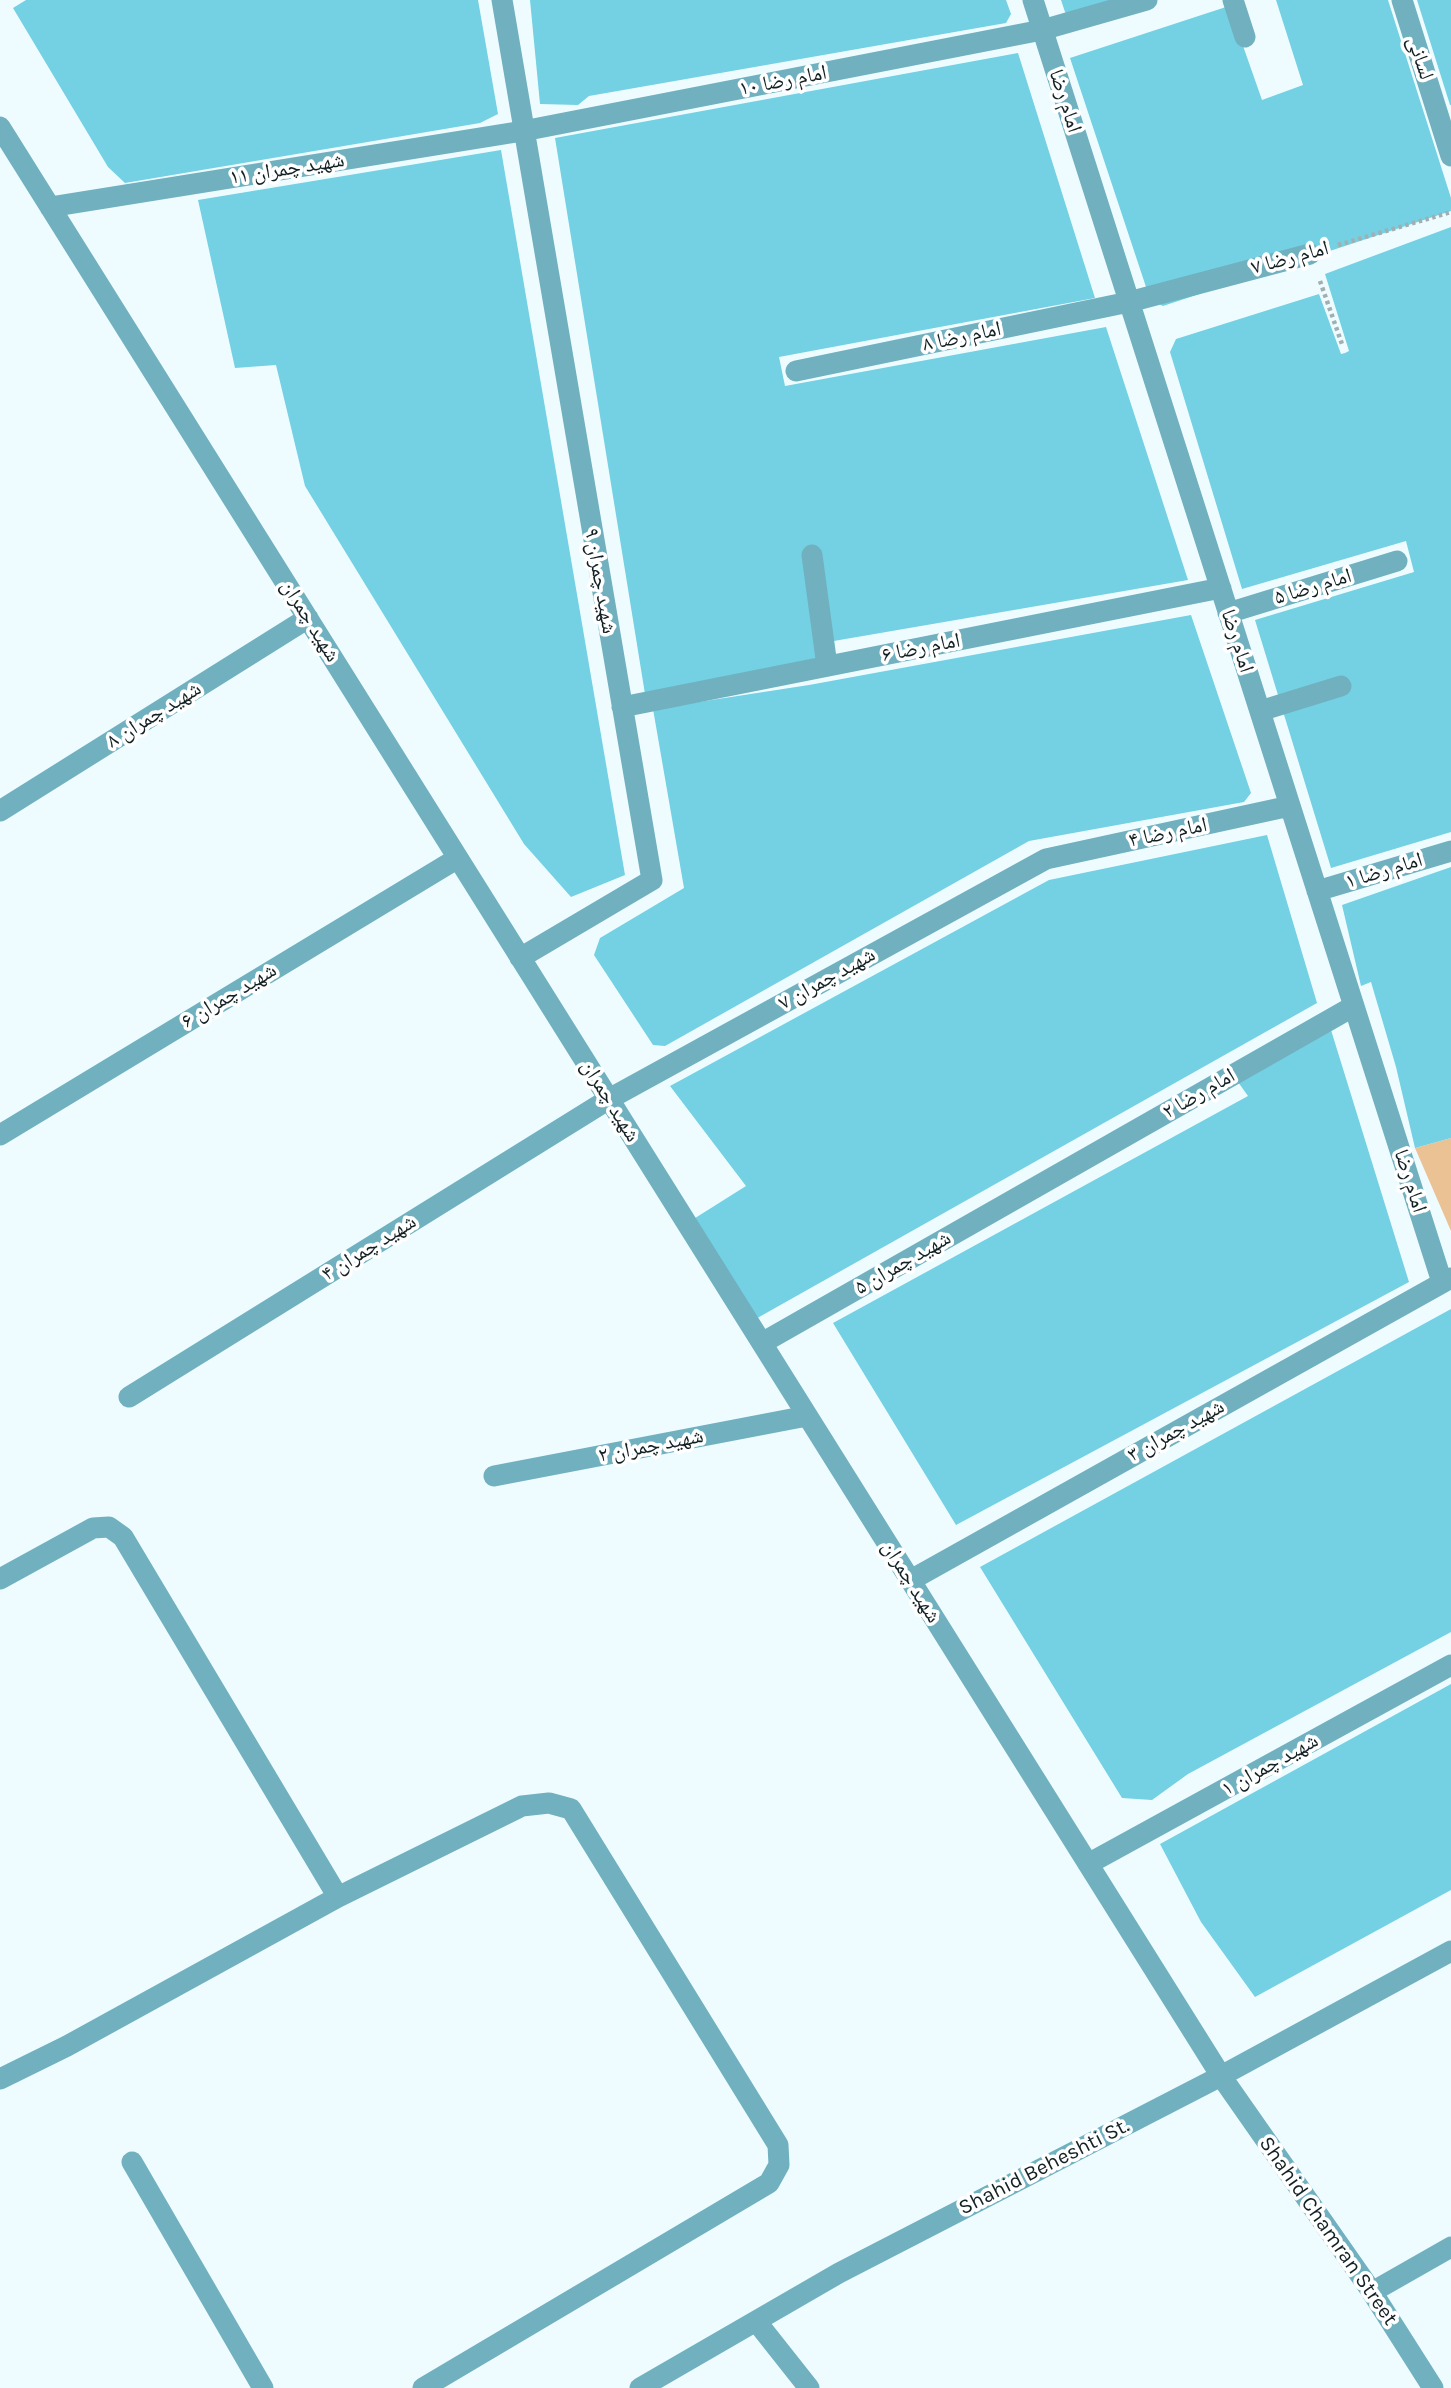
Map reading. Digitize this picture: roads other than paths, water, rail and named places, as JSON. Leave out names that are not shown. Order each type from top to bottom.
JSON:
[{"type":"street","name":"شهید چمران ۹","points":[[502,0],[652,880],[520,958]]},
{"type":"street","name":"امام رضا","points":[[1033,0],[1354,1006],[1447,1280]]},
{"type":"street","name":"امام رضا ۱۰","points":[[523,131],[1042,30],[1147,0]]},
{"type":"street","points":[[1233,0],[1245,37]]},
{"type":"street","name":"لسانی","points":[[1402,0],[1451,156]]},
{"type":"street","name":"شهید چمران","points":[[0,127],[1221,2076]]},
{"type":"street","name":"شهید چمران ۱۱","points":[[50,207],[523,131]]},
{"type":"street","name":"امام رضا ۷","points":[[1129,302],[1310,254]]},
{"type":"street","name":"امام رضا ۸","points":[[796,371],[1129,302]]},
{"type":"street","points":[[812,555],[827,666]]},
{"type":"street","name":"امام رضا ۵","points":[[1228,613],[1397,561]]},
{"type":"street","name":"امام رضا ۶","points":[[622,707],[1221,589]]},
{"type":"street","name":"شهید چمران ۸","points":[[0,811],[308,618]]},
{"type":"street","points":[[1260,711],[1341,686]]},
{"type":"street","name":"امام رضا ۴","points":[[1046,859],[1290,806]]},
{"type":"street","name":"امام رضا ۱","points":[[1317,891],[1451,850]]},
{"type":"street","name":"شهید چمران ۶","points":[[0,1135],[458,858]]},
{"type":"street","name":"شهید چمران ۷","points":[[609,1099],[1046,859]]},
{"type":"street","name":"امام رضا ۲","points":[[1044,1183],[1354,1006]]},
{"type":"street","name":"شهید چمران ۴","points":[[129,1396],[609,1099]]},
{"type":"street","name":"شهید چمران ۵","points":[[762,1343],[1044,1183]]},
{"type":"street","name":"شهید چمران ۳","points":[[911,1580],[1447,1280]]},
{"type":"street","name":"شهید چمران ۲","points":[[494,1476],[807,1416]]},
{"type":"street","points":[[0,1579],[93,1528],[109,1527],[122,1537],[338,1897]]},
{"type":"street","name":"شهید چمران ۱","points":[[1088,1864],[1451,1665]]},
{"type":"street","points":[[0,2079],[67,2046],[338,1897],[522,1806],[549,1803],[571,1809],[778,2145],[779,2165],[769,2183],[423,2388]]},
{"type":"street","name":"Shahid Beheshti St.","points":[[640,2388],[839,2273],[1221,2076],[1451,1951]]},
{"type":"street","name":"Shahid Chamran Street","points":[[1221,2076],[1372,2292],[1433,2388]]},
{"type":"street","points":[[132,2162],[263,2388]]},
{"type":"street","points":[[1372,2292],[1451,2247]]},
{"type":"street","points":[[757,2321],[809,2388]]}]
